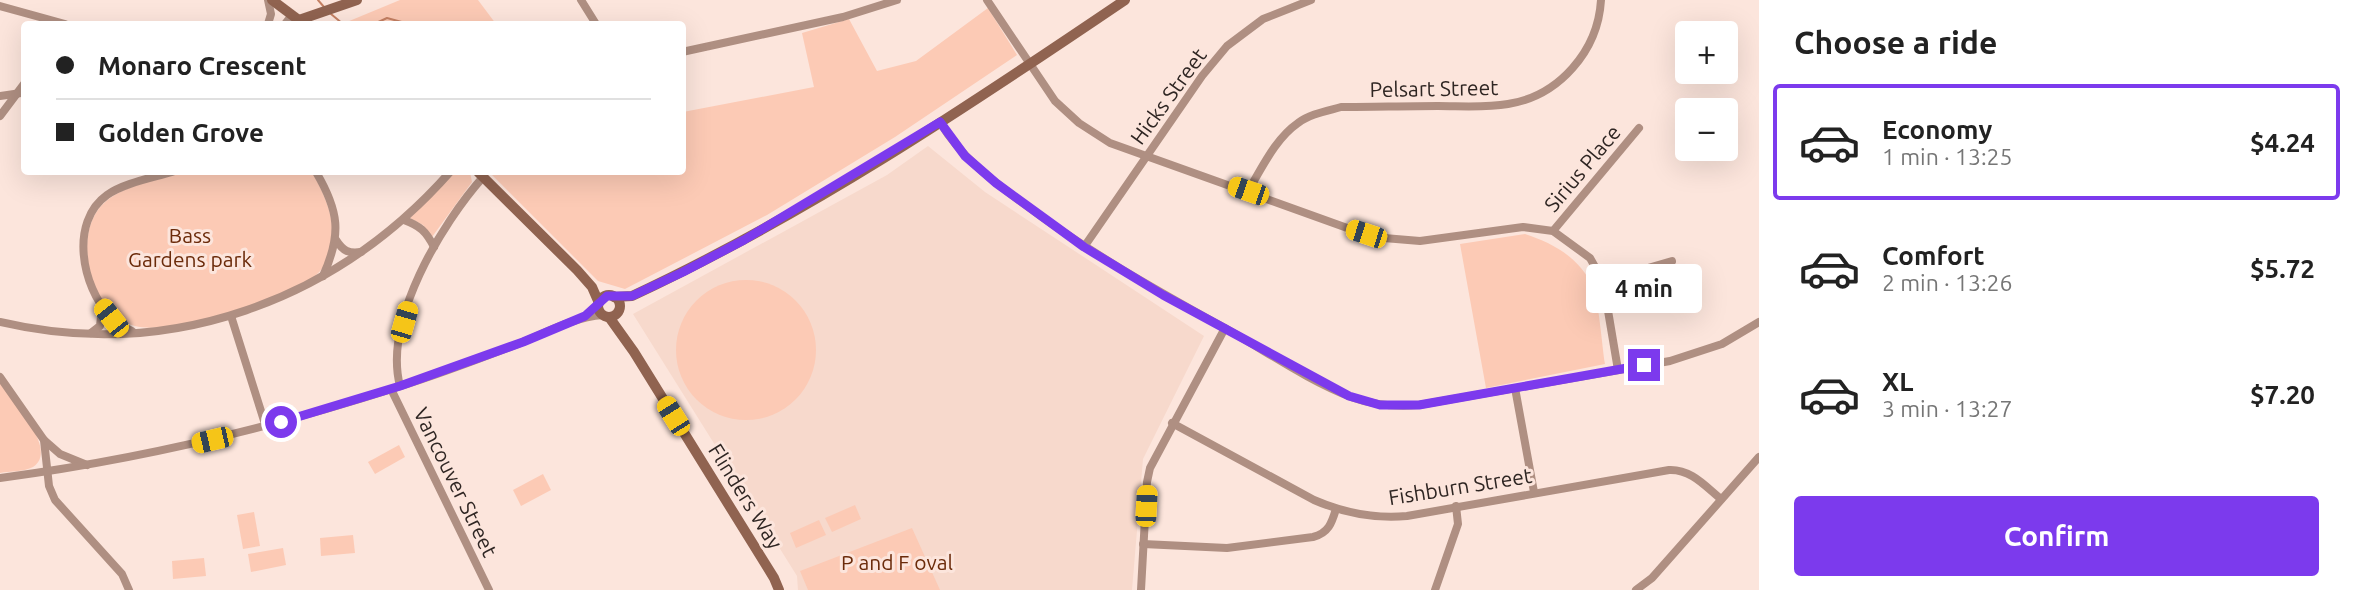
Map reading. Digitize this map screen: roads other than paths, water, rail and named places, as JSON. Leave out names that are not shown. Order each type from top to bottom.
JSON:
[{"type":"street","points":[[270,0],[299,20],[328,14],[357,0]]},
{"type":"street","points":[[269,21],[270,0]]},
{"type":"street","points":[[581,0],[594,21]]},
{"type":"street","points":[[686,51],[843,17],[897,0]]},
{"type":"street","points":[[987,0],[1055,102],[1079,124],[1110,143],[1358,232],[1403,241],[1443,239],[1522,227],[1553,231],[1590,258],[1603,281],[1618,370]]},
{"type":"street","points":[[0,478],[161,452],[266,427],[396,388],[488,355],[609,306],[744,240],[940,122],[1125,0]]},
{"type":"street","name":"Hicks Street","points":[[1084,247],[1202,76],[1227,46],[1264,19],[1311,0]]},
{"type":"street","name":"Pelsart Street","points":[[1248,191],[1266,159],[1281,140],[1298,122],[1318,113],[1341,107],[1495,106],[1528,99],[1548,89],[1567,75],[1585,52],[1595,31],[1601,0]]},
{"type":"street","points":[[0,6],[55,21]]},
{"type":"street","points":[[27,13],[33,21]]},
{"type":"street","points":[[0,96],[21,92]]},
{"type":"street","points":[[0,116],[21,93]]},
{"type":"street","points":[[940,122],[965,156],[996,183],[1084,247],[1163,295],[1326,386],[1373,403],[1419,405],[1690,356],[1729,340],[1759,322]]},
{"type":"street","name":"Sirius Place","points":[[1553,231],[1639,128]]},
{"type":"street","points":[[136,332],[111,318],[102,307],[88,273],[84,235],[88,218],[108,194],[163,175]]},
{"type":"street","points":[[318,175],[332,204],[337,228],[336,240],[323,276]]},
{"type":"street","points":[[0,322],[27,328],[88,334],[157,331],[231,316],[287,295],[364,251],[404,220],[447,175]]},
{"type":"street","points":[[396,388],[396,359],[411,295],[433,247],[456,208],[480,175]]},
{"type":"street","name":"Flinders Way","points":[[482,175],[548,240],[609,306],[634,352],[779,590]]},
{"type":"street","points":[[404,220],[418,225],[429,236],[433,247]]},
{"type":"street","points":[[336,240],[340,247],[351,253],[364,251]]},
{"type":"street","points":[[1603,281],[1671,261]]},
{"type":"street","points":[[88,334],[100,326],[102,307]]},
{"type":"street","points":[[231,316],[266,427]]},
{"type":"street","points":[[1141,590],[1148,475],[1152,460],[1225,328]]},
{"type":"street","points":[[0,376],[44,440],[60,454],[87,465]]},
{"type":"street","name":"Vancouver Street","points":[[396,388],[489,590]]},
{"type":"street","points":[[1515,388],[1534,492]]},
{"type":"street","name":"Fishburn Street","points":[[1172,423],[1314,500],[1336,509],[1369,516],[1394,517],[1676,470],[1690,473],[1721,499]]},
{"type":"street","points":[[44,440],[49,486],[55,500],[122,574],[129,590]]},
{"type":"street","points":[[1636,590],[1652,579],[1759,457]]},
{"type":"street","points":[[1435,590],[1458,524],[1456,506]]},
{"type":"street","points":[[1143,544],[1227,548],[1314,537],[1326,531],[1332,523],[1336,509]]},
{"type":"waterway","points":[[318,0],[324,7]]},
{"type":"waterway","points":[[331,14],[339,21]]},
{"type":"waterway","points":[[380,21],[387,18],[398,21]]},
{"type":"park label","name":"Bass Gardens park","points":[[190,247]]},
{"type":"park label","name":"P and F oval","points":[[897,562]]}]
